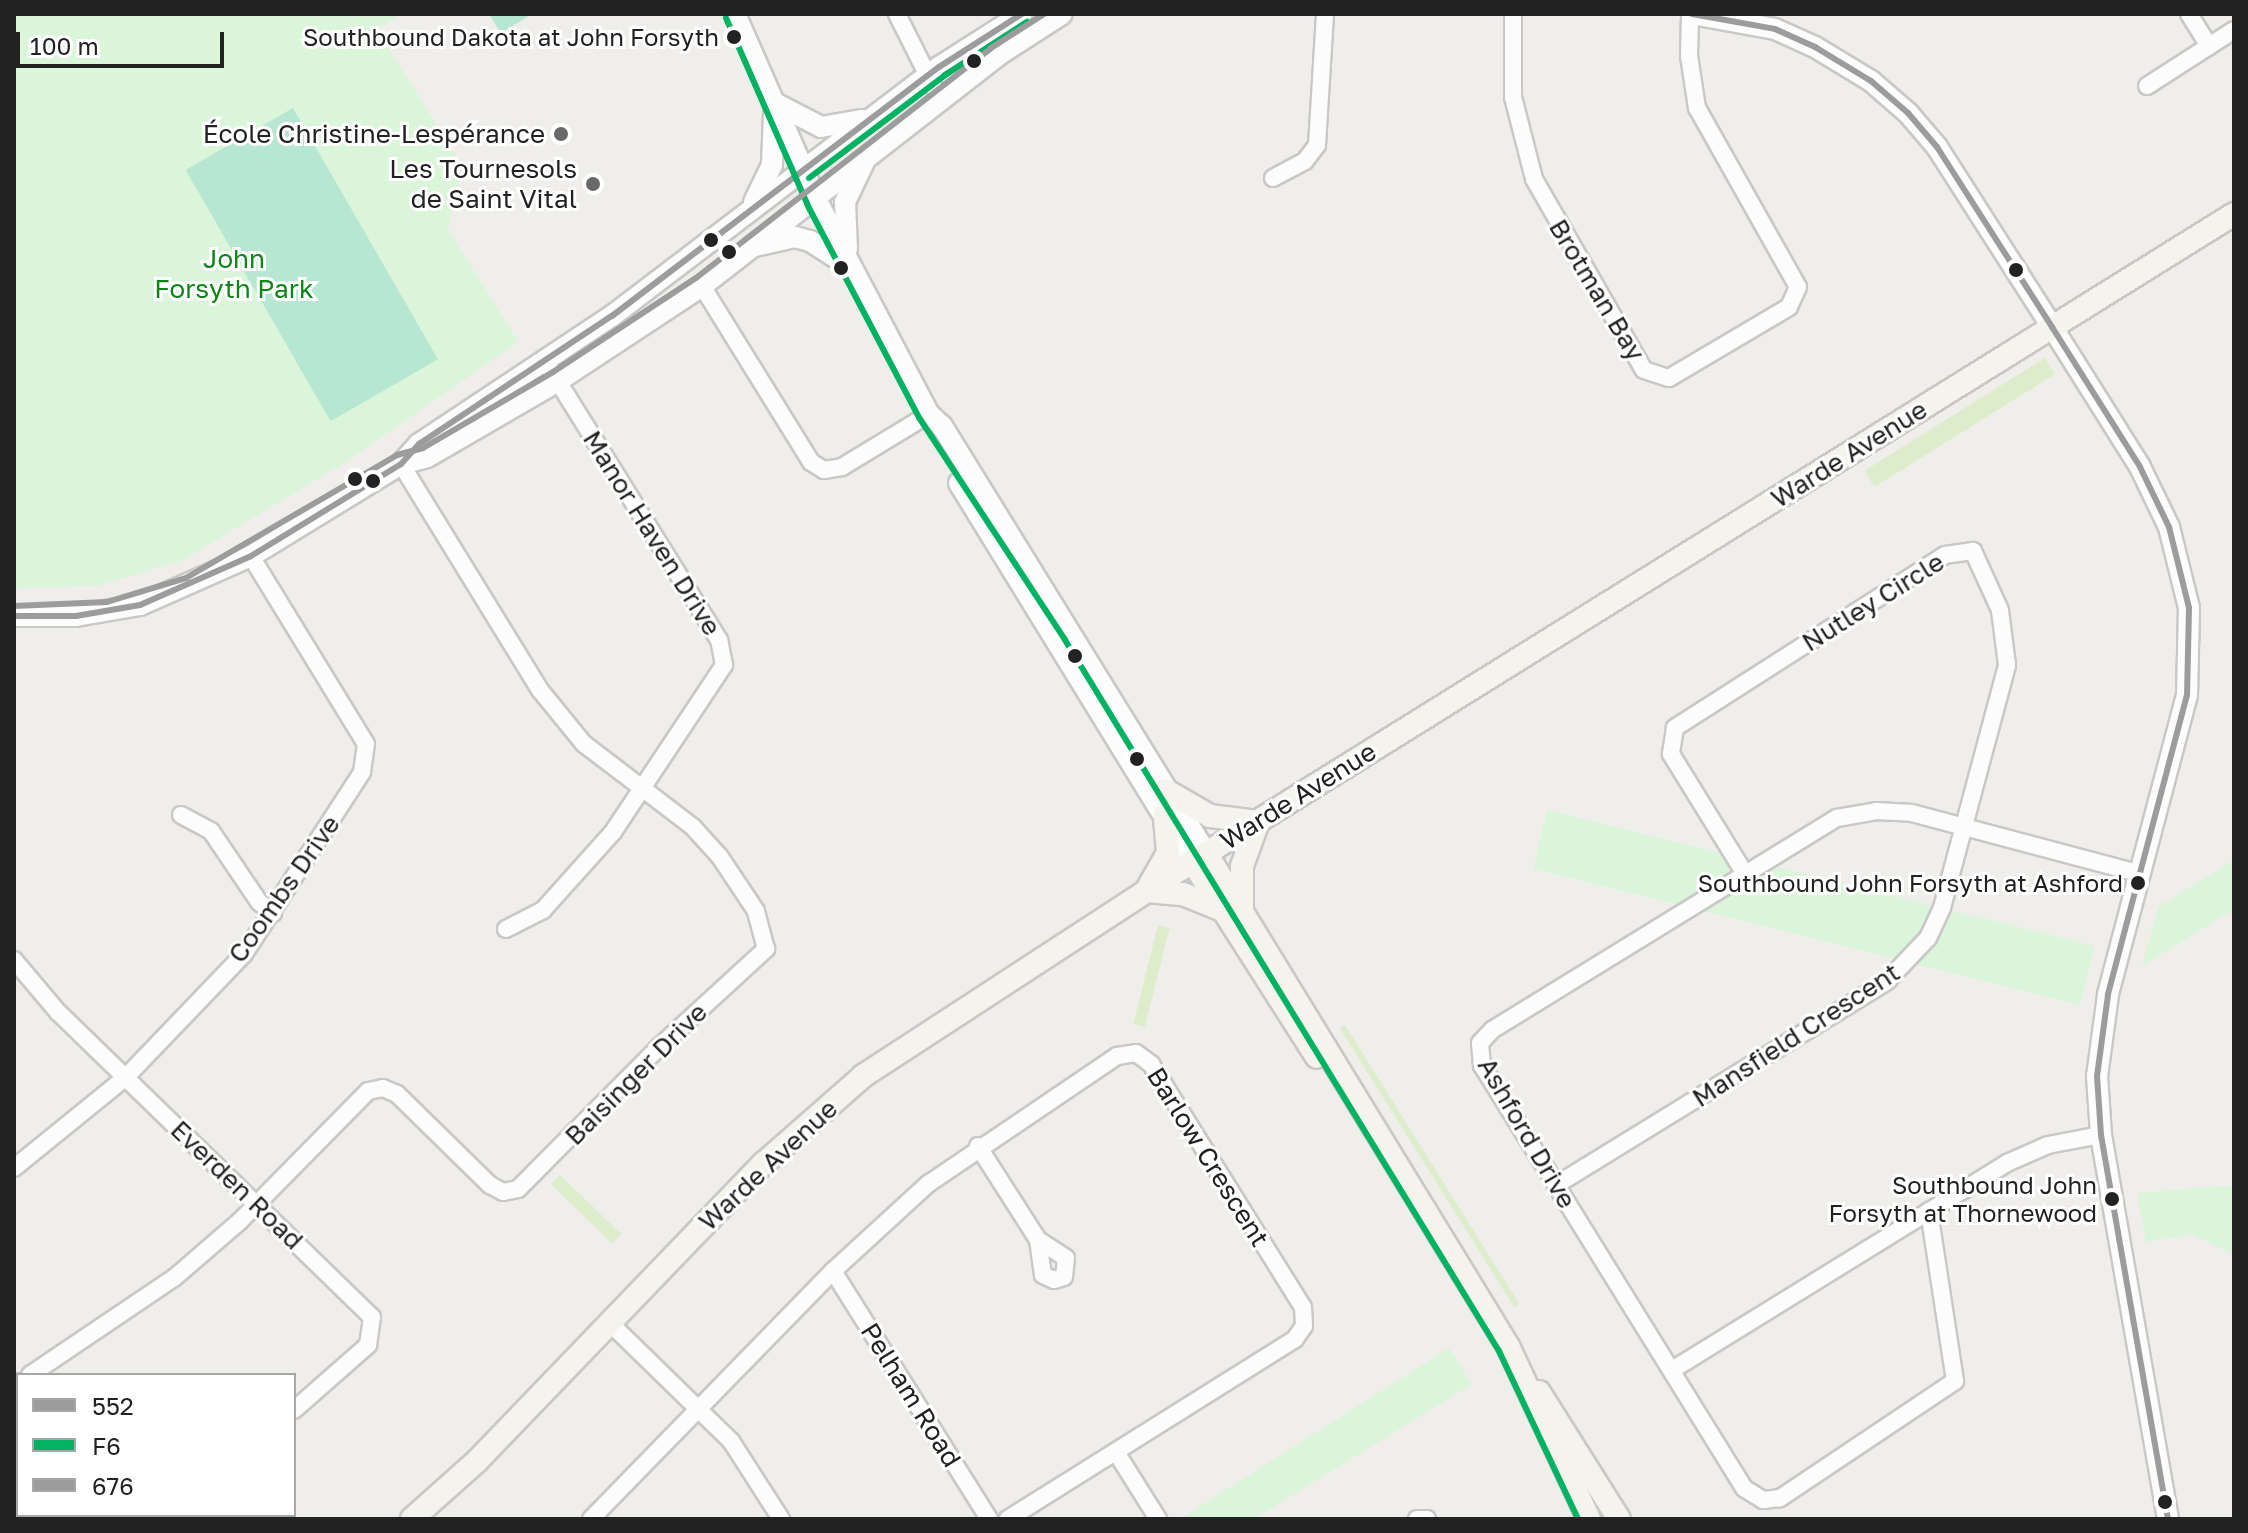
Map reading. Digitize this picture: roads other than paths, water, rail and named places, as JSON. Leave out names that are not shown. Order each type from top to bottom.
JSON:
[{"type":"main road","name":"Warde Avenue","points":[[412,1519],[477,1461],[763,1164],[863,1076],[1199,857],[2234,214]]},
{"type":"main road","points":[[1165,790],[1210,816],[1258,822],[1242,866],[1232,912]]},
{"type":"main road","points":[[1165,815],[1168,853],[1146,891],[1183,894],[1232,912]]},
{"type":"main road","points":[[1199,857],[1294,1026],[1378,1138],[1522,1372],[1589,1519]]},
{"type":"main road","points":[[1522,1372],[1550,1405],[1619,1519]]},
{"type":"street","points":[[735,14],[803,170],[929,414],[933,434],[954,475],[1165,815],[1199,857]]},
{"type":"street","points":[[897,14],[930,82]]},
{"type":"street","points":[[401,464],[419,444],[612,316],[877,114],[930,82],[1022,14]]},
{"type":"street","points":[[14,616],[76,616],[140,605],[251,556],[401,464],[427,457],[558,381],[702,286],[743,250],[997,56],[1062,14]]},
{"type":"street","points":[[1273,178],[1305,161],[1317,145],[1325,14]]},
{"type":"street","name":"Brotman Bay","points":[[1513,14],[1513,97],[1534,179],[1644,370],[1669,378],[1789,307],[1798,287],[1697,108],[1689,56],[1691,14]]},
{"type":"street","points":[[1691,14],[1775,29],[1815,47],[1891,97],[1937,147],[2153,489],[2169,527],[2189,608],[2187,695],[2103,1021],[2097,1076],[2101,1135],[2168,1519]]},
{"type":"street","points":[[2189,14],[2209,46]]},
{"type":"street","points":[[2147,86],[2234,30]]},
{"type":"street","points":[[773,102],[821,127],[877,114]]},
{"type":"street","points":[[744,215],[772,165],[773,102]]},
{"type":"street","points":[[852,268],[844,204],[867,155]]},
{"type":"street","points":[[743,250],[795,237],[826,249],[852,268]]},
{"type":"street","points":[[702,286],[811,462],[824,470],[842,467],[929,414]]},
{"type":"street","name":"Manor Haven Drive","points":[[506,929],[550,903],[644,790],[718,680],[724,651],[544,359]]},
{"type":"street","points":[[929,414],[942,426],[1165,790],[1199,857]]},
{"type":"street","name":"Baisinger Drive","points":[[33,1373],[164,1286],[256,1204],[375,1089],[397,1094],[490,1185],[503,1192],[518,1189],[658,1048],[763,955],[765,932],[734,874],[693,827],[584,744],[540,690],[401,464]]},
{"type":"street","name":"Nutley Circle","points":[[1745,874],[1671,754],[1675,728],[1945,555],[1965,549],[1979,558],[1991,584],[2006,631],[2007,665],[1964,827]]},
{"type":"street","name":"Coombs Drive","points":[[14,1168],[126,1077],[244,954],[362,772],[368,753],[251,556]]},
{"type":"street","name":"Ashford Drive","points":[[1929,1211],[1955,1381],[1780,1498],[1763,1500],[1744,1488],[1482,1066],[1480,1043],[1492,1030],[1818,828],[1862,812],[1912,813],[2141,874]]},
{"type":"street","points":[[181,815],[211,831],[259,902],[273,913]]},
{"type":"street","name":"Mansfield Crescent","points":[[1556,1185],[1907,965],[1937,920],[1964,827]]},
{"type":"street","name":"Everden Road","points":[[14,960],[39,993],[374,1322],[368,1345],[296,1408]]},
{"type":"street","name":"Barlow Crescent","points":[[591,1519],[833,1271],[903,1205],[978,1146],[1121,1054],[1143,1056],[1303,1307],[1305,1323],[1295,1339],[1008,1519]]},
{"type":"street","points":[[1672,1370],[2027,1153],[2101,1135]]},
{"type":"street","points":[[978,1146],[1038,1240]]},
{"type":"street","name":"Pelham Road","points":[[833,1271],[989,1519]]},
{"type":"street","points":[[610,1323],[699,1408],[737,1450],[781,1519]]},
{"type":"street","points":[[1116,1452],[1158,1519]]},
{"type":"street","points":[[1417,1519],[1427,1519]]},
{"type":"place","name":"Southbound Dakota at John Forsyth","points":[[734,37]]},
{"type":"place","name":"École Christine-Lespérance","points":[[561,134]]},
{"type":"place","name":"Les Tournesols de Saint Vital","points":[[593,184]]},
{"type":"place","name":"Southbound John Forsyth at Ashford","points":[[2138,883]]},
{"type":"place","name":"Southbound John Forsyth at Thornewood","points":[[2112,1199]]},
{"type":"park label","name":"John Forsyth Park","points":[[234,274]]}]
